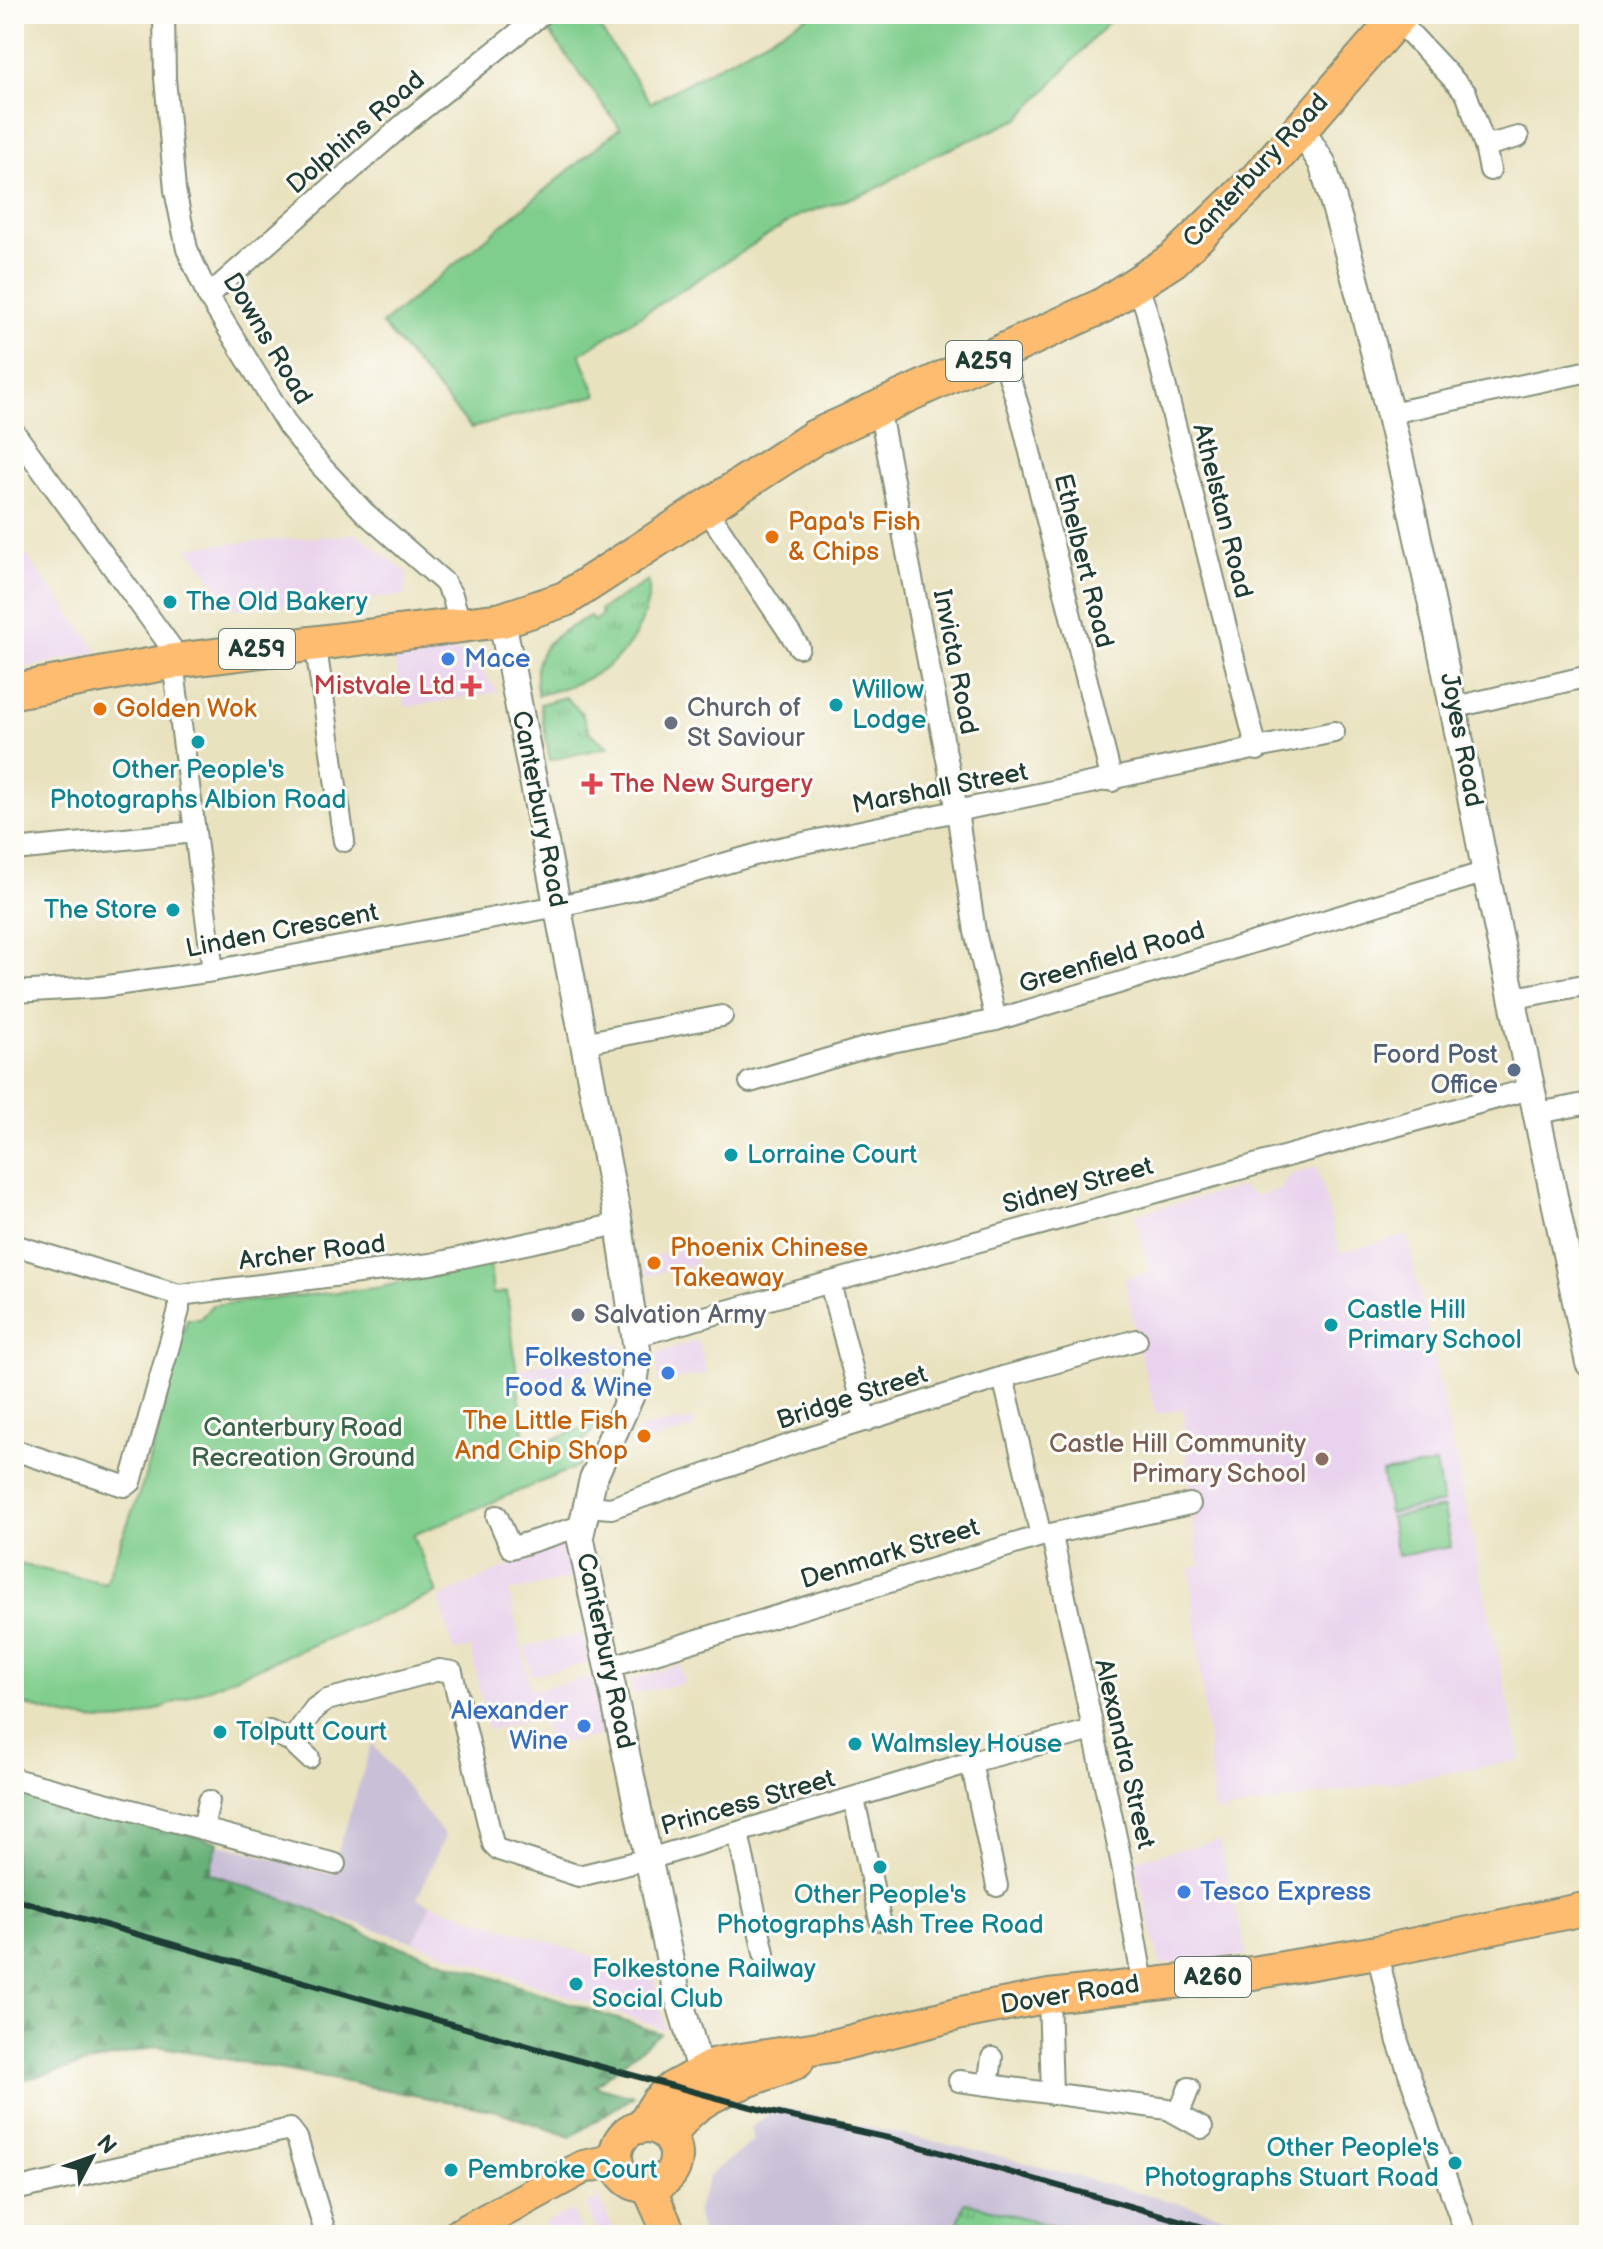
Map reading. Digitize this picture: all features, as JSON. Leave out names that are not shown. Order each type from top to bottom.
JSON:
[{"type":"highway","name":"Canterbury Road","points":[[502,620],[565,599],[815,437],[1102,306],[1173,260],[1214,223],[1398,16]]},
{"type":"highway","name":"A259","points":[[14,691],[175,661],[315,641],[502,620]]},
{"type":"main road","name":"Dover Road","points":[[641,2127],[657,2102],[681,2080],[700,2070],[744,2058],[837,2045],[961,2013],[1049,1996],[1253,1973],[1377,1952],[1589,1908]]},
{"type":"main road","name":"Dover Road","points":[[671,2140],[678,2124],[694,2107],[837,2045]]},
{"type":"main road","points":[[641,2127],[658,2129],[671,2140],[675,2150],[673,2170],[667,2178],[648,2186],[630,2183],[616,2160],[619,2142],[641,2127]]},
{"type":"main road","points":[[459,2235],[583,2167],[616,2160]]},
{"type":"main road","points":[[648,2186],[670,2235]]},
{"type":"street","name":"Downs Road","points":[[164,14],[165,78],[175,190],[187,249],[208,296],[288,426],[350,498],[444,582],[452,595],[461,627]]},
{"type":"street","name":"Dolphins Road","points":[[208,296],[405,123],[542,14]]},
{"type":"street","points":[[1398,16],[1466,93],[1490,170]]},
{"type":"street","name":"Joyes Road","points":[[1300,128],[1322,163],[1391,413],[1456,707],[1486,872],[1589,1363]]},
{"type":"street","points":[[1485,146],[1518,137]]},
{"type":"street","name":"Athelstan Road","points":[[1137,284],[1146,309],[1257,750]]},
{"type":"street","name":"Ethelbert Road","points":[[1002,353],[1020,412],[1112,781]]},
{"type":"street","points":[[1391,413],[1589,371]]},
{"type":"street","name":"Invicta Road","points":[[879,408],[957,811],[975,932],[996,1020]]},
{"type":"street","points":[[14,432],[168,640],[175,661],[213,971]]},
{"type":"street","points":[[705,507],[799,647]]},
{"type":"street","name":"Canterbury Road","points":[[502,620],[619,1224],[636,1336],[637,1372],[633,1390],[593,1479],[583,1516],[609,1667],[676,1989],[700,2070]]},
{"type":"street","points":[[315,641],[344,841]]},
{"type":"street","points":[[1456,707],[1589,676]]},
{"type":"street","name":"Marshall Street","points":[[558,906],[629,891],[763,852],[1334,732]]},
{"type":"street","points":[[14,850],[195,832]]},
{"type":"street","name":"Greenfield Road","points":[[750,1082],[868,1047],[996,1020],[1486,872]]},
{"type":"street","name":"Linden Crescent","points":[[14,992],[101,987],[213,971],[558,906]]},
{"type":"street","points":[[1512,995],[1526,996],[1589,984]]},
{"type":"street","points":[[583,1043],[722,1016]]},
{"type":"street","name":"Sidney Street","points":[[636,1336],[1536,1100],[1589,1103]]},
{"type":"street","name":"Archer Road","points":[[14,1245],[179,1295],[431,1264],[619,1224]]},
{"type":"street","points":[[830,1283],[866,1421]]},
{"type":"street","points":[[14,1450],[124,1486],[131,1482],[179,1310],[179,1295]]},
{"type":"street","name":"Bridge Street","points":[[497,1516],[511,1548],[583,1516],[866,1421],[1003,1377],[1137,1340]]},
{"type":"street","name":"Alexandra Street","points":[[1003,1377],[1047,1536],[1093,1730],[1143,1983]]},
{"type":"street","name":"Denmark Street","points":[[609,1667],[1047,1536],[1190,1504]]},
{"type":"street","name":"Princess Street","points":[[291,1741],[315,1708],[327,1700],[439,1670],[452,1672],[493,1844],[499,1850],[579,1876],[649,1859],[971,1762],[1093,1730]]},
{"type":"street","points":[[269,1731],[291,1741],[309,1758]]},
{"type":"street","points":[[971,1762],[997,1886]]},
{"type":"street","points":[[14,1779],[335,1864]]},
{"type":"street","points":[[854,1799],[880,1920]]},
{"type":"street","points":[[203,1829],[209,1801]]},
{"type":"street","points":[[738,1833],[764,1953]]},
{"type":"street","points":[[1377,1952],[1398,2042],[1466,2235]]},
{"type":"street","points":[[1049,1996],[1052,2094]]},
{"type":"street","points":[[988,2085],[992,2058]]},
{"type":"street","points":[[959,2081],[1179,2113],[1202,2128]]},
{"type":"street","points":[[1179,2113],[1189,2088]]},
{"type":"street","points":[[14,2190],[290,2129],[297,2138],[326,2235]]},
{"type":"shaded area","points":[[357,534],[407,572],[404,596],[234,609],[188,547]]},
{"type":"shaded area","points":[[14,539],[99,652],[14,670]]},
{"type":"shaded area","points":[[454,650],[477,663],[498,692],[405,707],[394,657]]},
{"type":"shaded area","name":"Castle Hill Community Primary School","points":[[1317,1166],[1340,1253],[1407,1235],[1521,1760],[1215,1813],[1190,1569],[1200,1566],[1190,1504],[1183,1408],[1156,1414],[1137,1340],[1125,1279],[1149,1271],[1135,1214],[1241,1187],[1256,1196],[1282,1189],[1288,1176]]},
{"type":"shaded area","points":[[693,1247],[697,1263],[646,1276],[642,1259]]},
{"type":"shaded area","points":[[698,1340],[707,1374],[658,1382],[657,1353]]},
{"type":"shaded area","points":[[619,1344],[620,1361],[519,1389],[516,1371]]},
{"type":"shaded area","points":[[694,1419],[694,1428],[630,1448],[641,1427]]},
{"type":"shaded area","points":[[559,1543],[564,1544],[571,1578],[509,1592],[531,1690],[592,1677],[604,1735],[548,1746],[542,1718],[488,1730],[471,1648],[454,1651],[439,1598]]},
{"type":"shaded area","points":[[583,1634],[589,1663],[531,1675],[525,1647]]},
{"type":"shaded area","points":[[680,1665],[685,1683],[633,1694],[630,1680]]},
{"type":"shaded area","points":[[372,1743],[445,1836],[417,1899],[431,1904],[414,1942],[192,1869],[188,1836],[331,1874]]},
{"type":"shaded area","points":[[1219,1840],[1247,1955],[1160,1964],[1135,1860]]},
{"type":"shaded area","points":[[431,1904],[654,1976],[665,2030],[414,1942]]},
{"type":"shaded area","points":[[777,2107],[995,2155],[1299,2235],[701,2235],[697,2209],[710,2175],[754,2140],[751,2128]]},
{"type":"shaded area","points":[[599,2198],[616,2235],[599,2235],[586,2206]]},
{"type":"shaded area","points":[[572,2211],[583,2235],[549,2235],[544,2223]]},
{"type":"green space","points":[[572,14],[590,14],[651,103],[812,14],[1116,14],[1019,119],[931,157],[872,191],[800,215],[580,354],[597,395],[471,428],[382,324],[620,128],[548,30]]},
{"type":"green space","points":[[648,581],[648,600],[638,629],[618,658],[590,677],[538,695],[537,666],[546,645],[590,616],[593,621],[602,615],[600,610]]},
{"type":"green space","points":[[565,697],[581,712],[590,733],[609,747],[550,760],[540,704]]},
{"type":"green space","name":"Canterbury Road Recreation Ground","points":[[490,1264],[493,1294],[507,1292],[526,1450],[601,1421],[581,1444],[579,1466],[413,1535],[437,1593],[137,1718],[90,1720],[14,1701],[14,1563],[105,1583],[144,1480],[187,1319],[200,1319],[212,1305],[376,1288]]},
{"type":"green space","points":[[1436,1464],[1443,1503],[1389,1513],[1382,1473]]},
{"type":"green space","points":[[1444,1508],[1451,1547],[1397,1556],[1390,1517]]},
{"type":"green space","points":[[14,1790],[218,1842],[209,1873],[303,1906],[381,1940],[660,2033],[595,2086],[634,2096],[571,2137],[497,2111],[158,2046],[14,2082]]},
{"type":"green space","points":[[965,2202],[1085,2235],[954,2235]]},
{"type":"railway","points":[[14,1899],[598,2066],[770,2112],[893,2139],[1231,2235]]},
{"type":"place","name":"Papa's Fish & Chips","points":[[772,537]]},
{"type":"place","name":"The Old Bakery","points":[[170,602]]},
{"type":"place","name":"Mace","points":[[448,659]]},
{"type":"place","name":"Mistvale Ltd","points":[[471,686]]},
{"type":"place","name":"Willow Lodge","points":[[836,705]]},
{"type":"place","name":"Golden Wok","points":[[100,709]]},
{"type":"place","name":"Church of St Saviour","points":[[671,723]]},
{"type":"place","name":"Other People's Photographs Albion Road","points":[[198,742]]},
{"type":"place","name":"The New Surgery","points":[[592,784]]},
{"type":"place","name":"The Store","points":[[173,910]]},
{"type":"place","name":"Foord Post Office","points":[[1514,1070]]},
{"type":"place","name":"Lorraine Court","points":[[731,1155]]},
{"type":"place","name":"Phoenix Chinese Takeaway","points":[[654,1263]]},
{"type":"place","name":"Salvation Army","points":[[578,1315]]},
{"type":"place","name":"Castle Hill Primary School","points":[[1331,1325]]},
{"type":"place","name":"Folkestone Food & Wine","points":[[668,1373]]},
{"type":"place","name":"The Little Fish And Chip Shop","points":[[644,1436]]},
{"type":"place","name":"Castle Hill Community Primary School","points":[[1322,1459]]},
{"type":"place","name":"Alexander Wine","points":[[584,1726]]},
{"type":"place","name":"Tolputt Court","points":[[220,1732]]},
{"type":"place","name":"Walmsley House","points":[[855,1744]]},
{"type":"place","name":"Other People's Photographs Ash Tree Road","points":[[880,1867]]},
{"type":"place","name":"Tesco Express","points":[[1184,1892]]},
{"type":"place","name":"Folkestone Railway Social Club","points":[[576,1984]]},
{"type":"place","name":"Other People's Photographs Stuart Road","points":[[1455,2163]]},
{"type":"place","name":"Pembroke Court","points":[[451,2170]]}]
